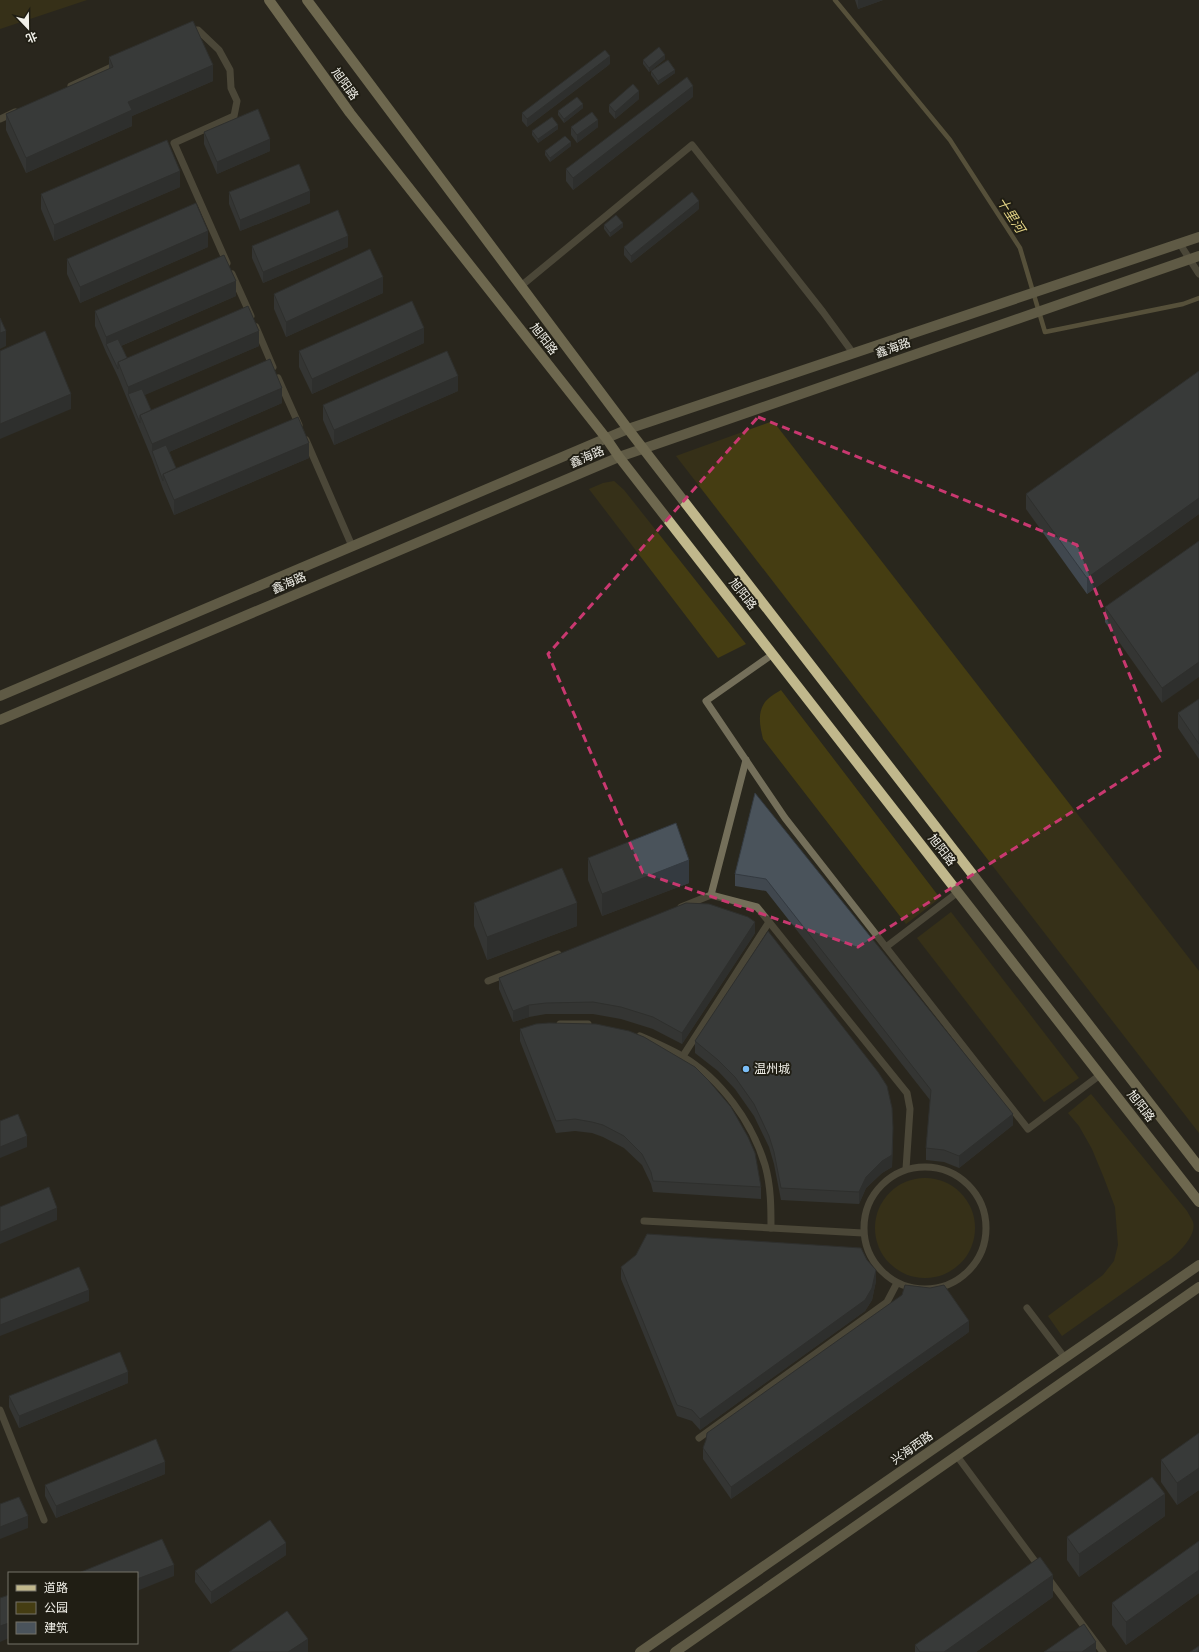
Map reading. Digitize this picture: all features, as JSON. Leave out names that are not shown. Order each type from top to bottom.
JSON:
[{"type":"main road","name":"旭阳路","points":[[270,0],[350,113],[606,438],[619,458],[1199,1202]]},
{"type":"main road","name":"旭阳路","points":[[307,0],[628,429],[1199,1168]]},
{"type":"street","name":"鑫海路","points":[[0,696],[628,429],[1199,237]]},
{"type":"street","name":"鑫海路","points":[[0,720],[643,448],[1199,256]]},
{"type":"street","name":"兴海西路","points":[[640,1652],[1199,1265]]},
{"type":"street","points":[[675,1652],[1199,1287]]},
{"type":"lane","points":[[178,30],[198,30],[219,50],[230,70],[231,88],[237,101],[234,116],[174,144],[352,546]]},
{"type":"lane","points":[[65,89],[123,61]]},
{"type":"lane","points":[[0,119],[22,109]]},
{"type":"lane","points":[[521,286],[692,145],[823,312],[853,353]]},
{"type":"lane","points":[[1180,244],[1199,273]]},
{"type":"lane","points":[[773,654],[706,701],[785,818],[1028,1129],[1100,1075]]},
{"type":"lane","points":[[711,895],[746,760]]},
{"type":"lane","points":[[886,947],[958,892]]},
{"type":"lane","points":[[674,909],[711,895],[757,907],[907,1093],[910,1109],[906,1170]]},
{"type":"lane","points":[[683,1056],[769,922]]},
{"type":"lane","points":[[488,981],[562,953]]},
{"type":"lane","points":[[552,1024],[593,1024]]},
{"type":"lane","points":[[630,1032],[683,1056],[722,1089],[747,1124],[758,1144],[765,1166],[771,1198],[771,1228]]},
{"type":"lane","points":[[926,1166],[945,1170],[962,1179],[976,1193],[984,1211],[986,1230],[982,1249],[973,1266],[957,1280],[938,1288],[917,1289],[897,1283],[880,1270],[869,1253],[863,1233],[865,1212],[874,1193],[889,1178],[906,1170],[926,1166]]},
{"type":"lane","points":[[644,1221],[863,1233]]},
{"type":"lane","points":[[699,1438],[887,1302],[897,1283]]},
{"type":"lane","points":[[1027,1308],[1065,1358]]},
{"type":"lane","points":[[0,1410],[44,1520]]},
{"type":"lane","points":[[957,1456],[1103,1652]]},
{"type":"highlighted area","points":[[758,417],[1077,545],[1162,755],[858,947],[643,873],[548,654]]},
{"type":"green space","points":[[0,0],[87,0],[0,29]]},
{"type":"green space","points":[[773,421],[1199,971],[1199,1133],[676,456]]},
{"type":"green space","points":[[614,481],[624,490],[746,644],[718,658],[589,489],[603,483]]},
{"type":"green space","points":[[781,690],[940,898],[906,924],[763,739],[760,720],[762,706],[768,698]]},
{"type":"green space","points":[[951,912],[1079,1078],[1044,1102],[917,938]]},
{"type":"green space","points":[[1091,1094],[1187,1211],[1193,1221],[1194,1227],[1190,1238],[1171,1259],[1062,1336],[1048,1316],[1103,1275],[1114,1261],[1118,1245],[1115,1207],[1092,1149],[1079,1126],[1068,1113]]},
{"type":"green space","points":[[925,1178],[944,1182],[960,1193],[971,1209],[975,1228],[971,1247],[960,1263],[944,1274],[925,1278],[906,1274],[890,1263],[879,1247],[875,1228],[879,1209],[890,1193],[906,1182]]},
{"type":"building","points":[[193,21],[213,65],[128,102],[132,110],[26,158],[6,114],[113,67],[109,57]]},
{"type":"building","points":[[659,47],[665,55],[649,68],[643,60]]},
{"type":"building","points":[[605,50],[610,56],[527,119],[522,113]]},
{"type":"building","points":[[668,60],[675,70],[658,81],[651,71]]},
{"type":"building","points":[[687,77],[693,86],[573,178],[566,169]]},
{"type":"building","points":[[633,84],[639,91],[615,112],[609,105]]},
{"type":"building","points":[[577,97],[583,104],[564,119],[558,111]]},
{"type":"building","points":[[258,109],[270,139],[217,162],[204,132]]},
{"type":"building","points":[[592,112],[598,120],[577,135],[571,127]]},
{"type":"building","points":[[552,117],[558,125],[538,139],[532,131]]},
{"type":"building","points":[[565,136],[571,142],[550,158],[545,151]]},
{"type":"building","points":[[167,140],[180,171],[54,225],[41,194]]},
{"type":"building","points":[[299,164],[310,191],[240,220],[229,192]]},
{"type":"building","points":[[692,192],[699,201],[631,256],[624,247]]},
{"type":"building","points":[[196,203],[208,231],[80,287],[67,259]]},
{"type":"building","points":[[338,210],[348,236],[263,272],[252,246]]},
{"type":"building","points":[[616,215],[623,223],[610,233],[604,225]]},
{"type":"building","points":[[370,249],[383,277],[286,322],[274,294]]},
{"type":"building","points":[[224,255],[236,281],[106,337],[95,311]]},
{"type":"building","points":[[412,301],[424,328],[312,379],[299,351]]},
{"type":"building","points":[[248,306],[259,331],[128,387],[118,362]]},
{"type":"building","points":[[0,318],[6,331],[0,333]]},
{"type":"building","points":[[45,331],[71,394],[0,424],[0,351]]},
{"type":"building","points":[[118,339],[127,358],[118,362],[118,369],[106,344]]},
{"type":"building","points":[[447,351],[458,376],[334,430],[323,405]]},
{"type":"building","points":[[270,359],[282,388],[152,444],[140,415]]},
{"type":"building","points":[[1199,371],[1199,498],[1087,578],[1026,494]]},
{"type":"building","points":[[142,389],[151,410],[140,415],[140,423],[128,394]]},
{"type":"building","points":[[298,417],[309,443],[174,500],[163,474]]},
{"type":"building","points":[[166,445],[176,468],[163,474],[163,481],[152,451]]},
{"type":"building","points":[[1199,541],[1199,662],[1162,688],[1105,607]]},
{"type":"building","points":[[1199,699],[1199,744],[1178,713]]},
{"type":"building","points":[[755,793],[1013,1114],[959,1156],[944,1150],[926,1148],[931,1090],[766,879],[735,874]]},
{"type":"building","points":[[676,823],[689,860],[602,894],[588,858]]},
{"type":"building","points":[[562,868],[577,903],[487,937],[474,903]]},
{"type":"building","points":[[686,903],[709,904],[748,917],[755,922],[682,1033],[653,1017],[621,1007],[593,1002],[546,1003],[529,1005],[513,1011],[499,978]]},
{"type":"building","points":[[768,931],[878,1072],[887,1086],[892,1108],[892,1155],[882,1161],[866,1177],[859,1192],[781,1188],[774,1152],[769,1136],[754,1104],[735,1077],[718,1060],[695,1041]]},
{"type":"building","points":[[536,1024],[596,1024],[629,1031],[644,1037],[695,1067],[731,1107],[748,1137],[755,1153],[761,1187],[653,1181],[651,1172],[642,1154],[624,1136],[603,1125],[592,1122],[575,1119],[556,1121],[520,1029]]},
{"type":"building","points":[[18,1114],[27,1136],[0,1147],[0,1121]]},
{"type":"building","points":[[49,1187],[57,1208],[0,1232],[0,1207]]},
{"type":"building","points":[[647,1234],[861,1248],[867,1260],[876,1270],[872,1288],[865,1300],[700,1419],[692,1410],[677,1405],[621,1267],[636,1255]]},
{"type":"building","points":[[79,1267],[89,1290],[0,1325],[0,1299]]},
{"type":"building","points":[[905,1285],[930,1288],[944,1285],[969,1321],[731,1487],[703,1448],[707,1433],[902,1295]]},
{"type":"building","points":[[120,1352],[128,1372],[19,1416],[9,1396]]},
{"type":"building","points":[[1199,1433],[1199,1468],[1177,1483],[1161,1460]]},
{"type":"building","points":[[156,1439],[165,1462],[56,1506],[45,1485]]},
{"type":"building","points":[[1152,1477],[1165,1494],[1079,1554],[1067,1537]]},
{"type":"building","points":[[19,1497],[28,1516],[0,1527],[0,1504]]},
{"type":"building","points":[[270,1520],[286,1543],[211,1592],[195,1571]]},
{"type":"building","points":[[162,1539],[174,1565],[138,1579],[138,1572],[81,1572]]},
{"type":"building","points":[[1199,1541],[1199,1570],[1126,1622],[1112,1603]]},
{"type":"building","points":[[1040,1557],[1053,1575],[944,1652],[920,1652],[915,1645]]},
{"type":"building","points":[[8,1595],[8,1623],[0,1626],[0,1598]]},
{"type":"building","points":[[287,1611],[308,1639],[288,1652],[229,1652]]},
{"type":"building","points":[[1084,1624],[1096,1642],[1082,1652],[1044,1652]]},
{"type":"building","points":[[1199,1646],[1199,1652],[1190,1652]]},
{"type":"waterway","name":"十里河","points":[[835,0],[950,140],[1020,248],[1045,332],[1183,304],[1199,298]]},
{"type":"place","name":"温州城","points":[[746,1069]]}]
